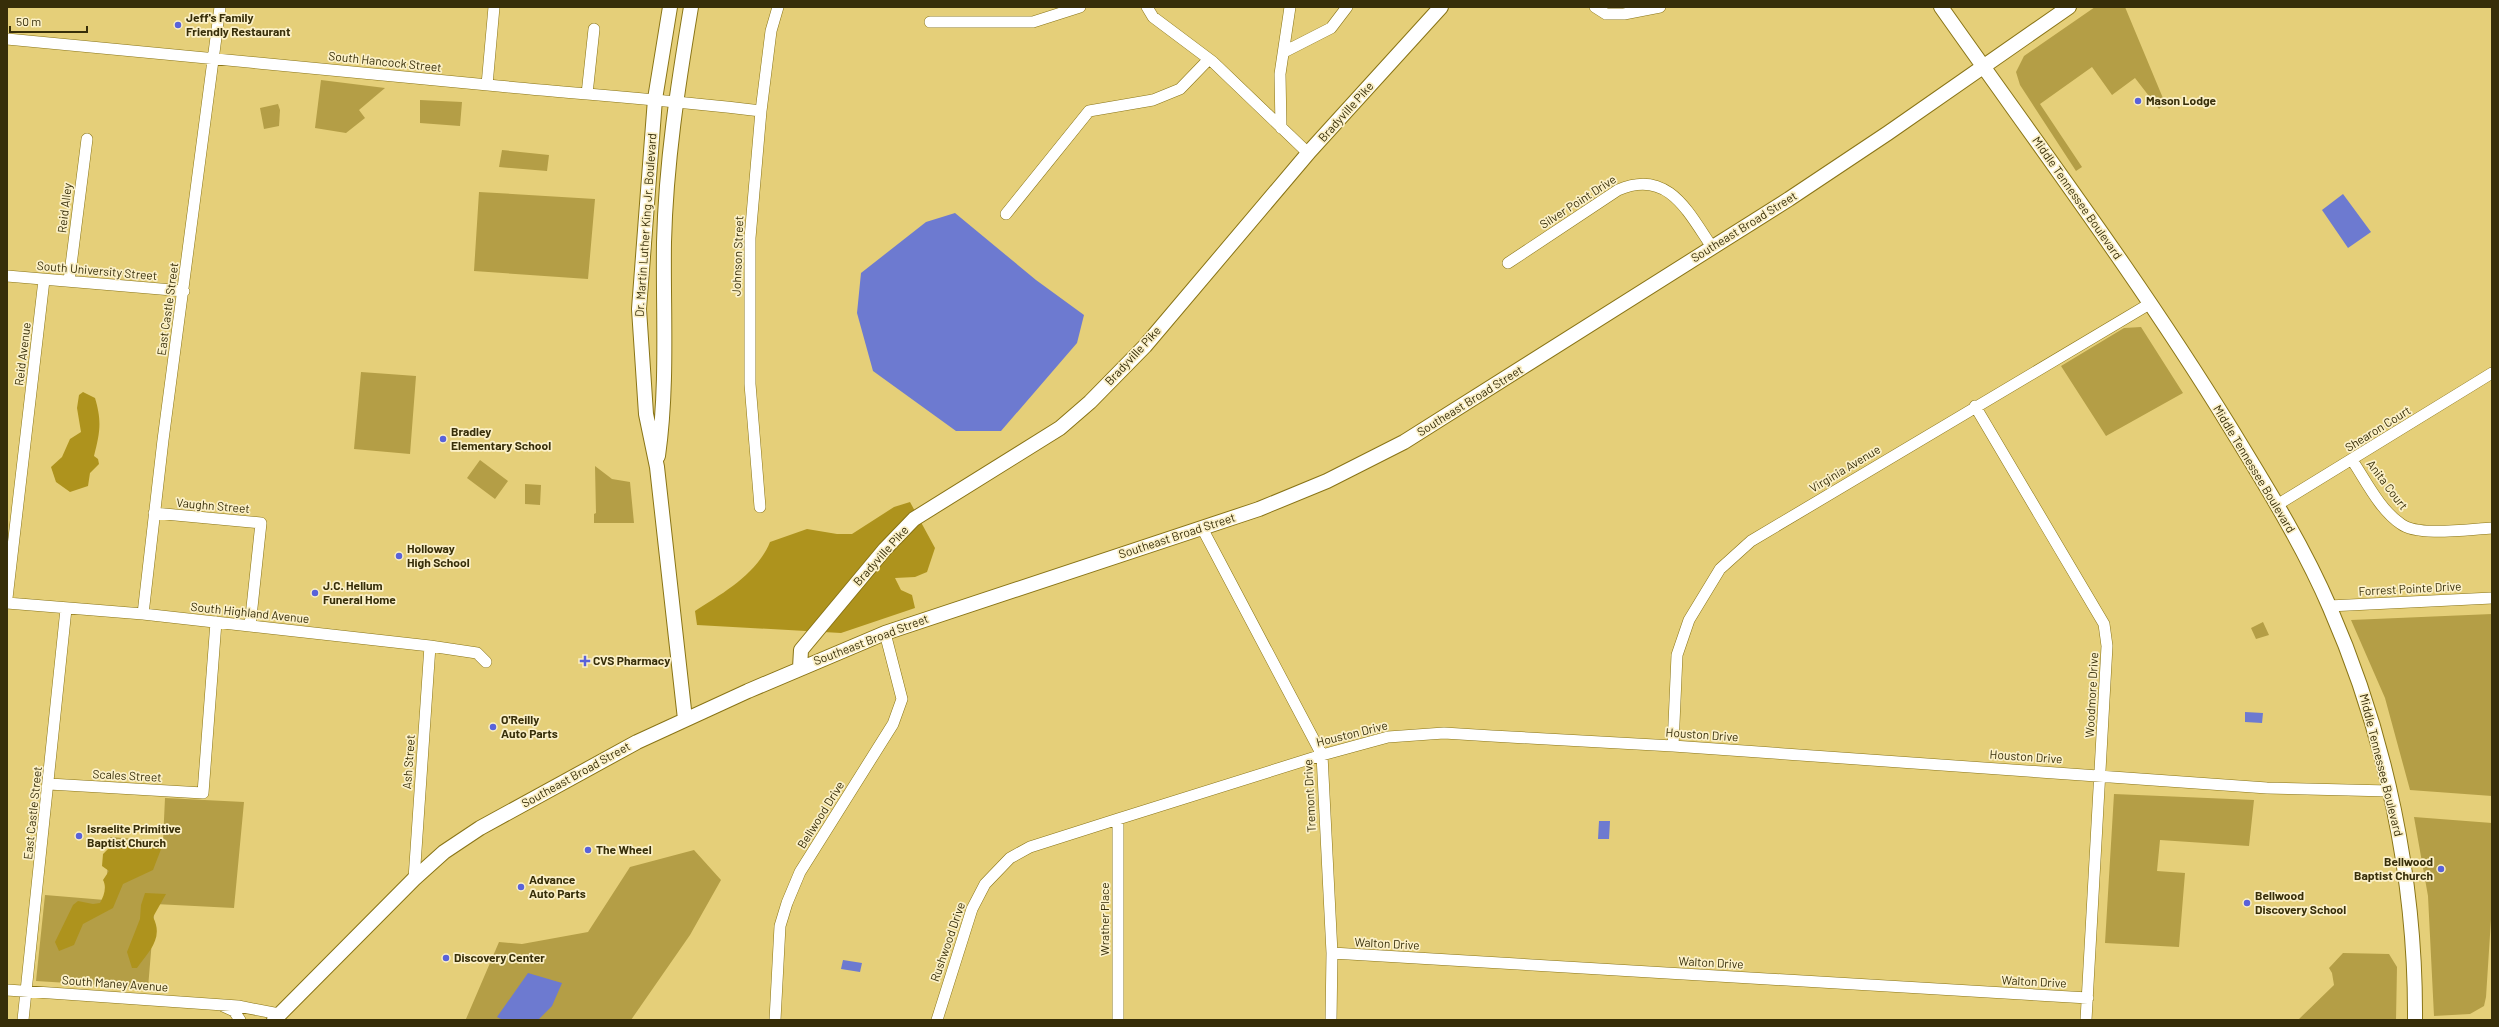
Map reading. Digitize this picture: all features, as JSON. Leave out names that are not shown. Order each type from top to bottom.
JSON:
[{"type":"main road","name":"Dr. Martin Luther King Jr. Boulevard","points":[[670,7],[655,99],[639,309],[646,414],[657,467],[685,719]]},
{"type":"main road","name":"Dr. Martin Luther King Jr. Boulevard","points":[[657,467],[664,413],[664,240],[668,169],[675,101],[691,7]]},
{"type":"main road","name":"Bradyville Pike","points":[[800,668],[801,650],[884,549],[914,520],[1060,428],[1090,402],[1145,346],[1308,153],[1441,7]]},
{"type":"main road","name":"Middle Tennessee Boulevard","points":[[1941,7],[2151,303],[2278,504],[2329,606],[2362,690],[2389,791],[2404,863],[2412,947],[2415,1020]]},
{"type":"main road","name":"Southeast Broad Street","points":[[276,1017],[414,879],[444,852],[480,828],[637,742],[800,668],[885,633],[1259,509],[1327,481],[1404,442],[1712,247],[1868,146],[2068,7]]},
{"type":"street","name":"East Castle Street","points":[[143,614],[154,513],[220,7]]},
{"type":"street","points":[[487,85],[494,7]]},
{"type":"street","name":"Johnson Street","points":[[760,507],[750,376],[750,238],[761,111],[771,31],[778,7]]},
{"type":"street","points":[[930,22],[1033,22],[1080,7]]},
{"type":"street","points":[[1147,7],[1153,18],[1208,59],[1308,153]]},
{"type":"street","points":[[1281,128],[1280,74],[1290,7]]},
{"type":"street","points":[[1284,52],[1331,28],[1347,7]]},
{"type":"street","points":[[1595,7],[1606,14],[1624,14],[1660,7]]},
{"type":"street","points":[[587,94],[594,28]]},
{"type":"street","name":"South Hancock Street","points":[[7,39],[214,57],[487,85],[655,99],[761,111]]},
{"type":"street","points":[[1006,214],[1090,111],[1153,100],[1180,89],[1208,59]]},
{"type":"street","name":"Reid Alley","points":[[69,281],[87,139]]},
{"type":"street","name":"Silver Point Drive","points":[[1508,264],[1618,190],[1633,184],[1650,184],[1665,190],[1681,200],[1712,247]]},
{"type":"street","name":"South University Street","points":[[7,276],[184,291]]},
{"type":"street","name":"Reid Avenue","points":[[7,598],[44,280]]},
{"type":"street","name":"Virginia Avenue","points":[[1672,746],[1677,655],[1689,620],[1720,569],[1751,541],[1975,406],[2151,303]]},
{"type":"street","name":"Shearon Court","points":[[2278,504],[2492,373]]},
{"type":"street","name":"Woodmore Drive","points":[[1975,406],[2104,624],[2108,646],[2086,1020]]},
{"type":"street","name":"Anita Court","points":[[2352,460],[2383,506],[2401,525],[2421,531],[2492,528]]},
{"type":"street","name":"Vaughn Street","points":[[154,513],[261,523],[250,626]]},
{"type":"street","name":"Tremont Drive","points":[[1202,528],[1322,755],[1332,953],[1331,1020]]},
{"type":"street","name":"Forrest Pointe Drive","points":[[2329,606],[2492,598]]},
{"type":"street","name":"South Highland Avenue","points":[[7,603],[66,609],[143,614],[430,646],[477,653],[486,662]]},
{"type":"street","name":"East Castle Street","points":[[23,1020],[49,784],[66,609]]},
{"type":"street","name":"Scales Street","points":[[49,784],[203,793],[216,622]]},
{"type":"street","name":"Bellwood Drive","points":[[774,1020],[780,926],[787,903],[800,872],[894,724],[902,699],[885,633]]},
{"type":"street","name":"Ash Street","points":[[414,879],[430,646]]},
{"type":"street","name":"Houston Drive","points":[[1030,847],[1322,755],[1388,737],[1444,733],[1672,746],[2100,775],[2267,788],[2389,791]]},
{"type":"street","name":"Wrather Place","points":[[1118,819],[1118,1020]]},
{"type":"street","name":"Rushwood Drive","points":[[937,1020],[961,939],[972,909],[985,884],[1010,858],[1030,847]]},
{"type":"street","name":"Walton Drive","points":[[1332,953],[2088,998]]},
{"type":"street","name":"South Maney Avenue","points":[[7,990],[220,1004],[276,1017]]},
{"type":"street","name":"South Maney Avenue","points":[[220,1004],[234,1011],[240,1020]]},
{"type":"shaded area","points":[[2095,7],[2125,7],[2165,103],[2159,109],[2135,78],[2112,95],[2092,67],[2040,104],[2082,167],[2076,171],[2020,85],[2016,72],[2024,56]]},
{"type":"shaded area","points":[[321,80],[385,88],[359,110],[365,118],[346,133],[315,128]]},
{"type":"shaded area","points":[[420,100],[462,102],[460,126],[420,123]]},
{"type":"shaded area","points":[[278,104],[280,110],[279,126],[264,129],[260,108]]},
{"type":"shaded area","points":[[502,150],[549,155],[547,171],[499,167]]},
{"type":"shaded area","points":[[479,192],[595,199],[588,279],[474,271]]},
{"type":"shaded area","points":[[2141,327],[2183,393],[2106,436],[2061,366],[2124,328]]},
{"type":"shaded area","points":[[361,372],[416,376],[410,454],[354,449]]},
{"type":"shaded area","points":[[83,392],[95,398],[99,414],[98,440],[94,456],[98,459],[99,464],[90,473],[88,486],[70,492],[56,482],[51,467],[62,457],[70,439],[81,432],[77,408],[79,395]]},
{"type":"shaded area","points":[[480,460],[508,481],[495,499],[467,478]]},
{"type":"shaded area","points":[[595,466],[612,479],[630,482],[634,523],[594,523],[594,514],[596,513]]},
{"type":"shaded area","points":[[525,484],[541,485],[540,505],[525,504]]},
{"type":"shaded area","points":[[910,502],[935,548],[927,572],[915,577],[895,578],[901,590],[912,595],[915,608],[841,633],[697,625],[695,611],[728,590],[748,573],[757,564],[770,542],[807,529],[837,534],[852,534],[894,507]]},
{"type":"shaded area","points":[[2492,614],[2492,796],[2410,790],[2385,698],[2351,620]]},
{"type":"shaded area","points":[[2263,622],[2269,635],[2256,639],[2251,628]]},
{"type":"shaded area","points":[[2114,794],[2254,800],[2249,846],[2160,840],[2157,871],[2185,873],[2179,947],[2105,943]]},
{"type":"shaded area","points":[[165,798],[244,802],[234,908],[155,904],[148,988],[36,981],[45,895],[105,900],[110,837],[163,841]]},
{"type":"shaded area","points":[[2414,817],[2492,823],[2492,904],[2486,997],[2484,1006],[2470,1014],[2434,1016],[2428,896]]},
{"type":"shaded area","points":[[111,839],[163,844],[153,870],[123,884],[113,908],[83,924],[74,945],[59,951],[55,942],[73,905],[78,901],[93,904],[100,903],[105,889],[103,880],[109,871],[102,866],[103,854],[110,847]]},
{"type":"shaded area","points":[[694,850],[721,880],[690,935],[631,1020],[466,1019],[499,942],[522,944],[588,932],[630,867]]},
{"type":"shaded area","points":[[145,893],[166,894],[153,917],[157,931],[154,944],[137,968],[132,968],[127,952],[140,919],[141,905]]},
{"type":"shaded area","points":[[2343,953],[2389,954],[2397,967],[2396,1020],[2298,1020],[2334,985],[2332,973],[2329,968]]},
{"type":"water","points":[[2343,194],[2371,232],[2348,248],[2322,210]]},
{"type":"water","points":[[955,213],[1036,280],[1084,315],[1077,343],[1001,431],[956,431],[873,371],[857,313],[861,273],[926,222]]},
{"type":"water","points":[[2245,712],[2263,713],[2262,723],[2245,722]]},
{"type":"water","points":[[1599,821],[1610,821],[1609,839],[1598,839]]},
{"type":"water","points":[[843,960],[862,963],[860,972],[841,969]]},
{"type":"water","points":[[528,973],[562,983],[552,1006],[538,1020],[503,1020],[497,1017]]},
{"type":"place","name":"Jeff's Family Friendly Restaurant","points":[[178,25]]},
{"type":"place","name":"Mason Lodge","points":[[2138,101]]},
{"type":"place","name":"Bradley Elementary School","points":[[443,439]]},
{"type":"place","name":"Holloway High School","points":[[399,556]]},
{"type":"place","name":"J.C. Hellum Funeral Home","points":[[315,593]]},
{"type":"place","name":"CVS Pharmacy","points":[[585,661]]},
{"type":"place","name":"O'Reilly Auto Parts","points":[[493,727]]},
{"type":"place","name":"Israelite Primitive Baptist Church","points":[[79,836]]},
{"type":"place","name":"The Wheel","points":[[588,850]]},
{"type":"place","name":"Bellwood Baptist Church","points":[[2441,869]]},
{"type":"place","name":"Advance Auto Parts","points":[[521,887]]},
{"type":"place","name":"Bellwood Discovery School","points":[[2247,903]]},
{"type":"place","name":"Discovery Center","points":[[446,958]]}]
